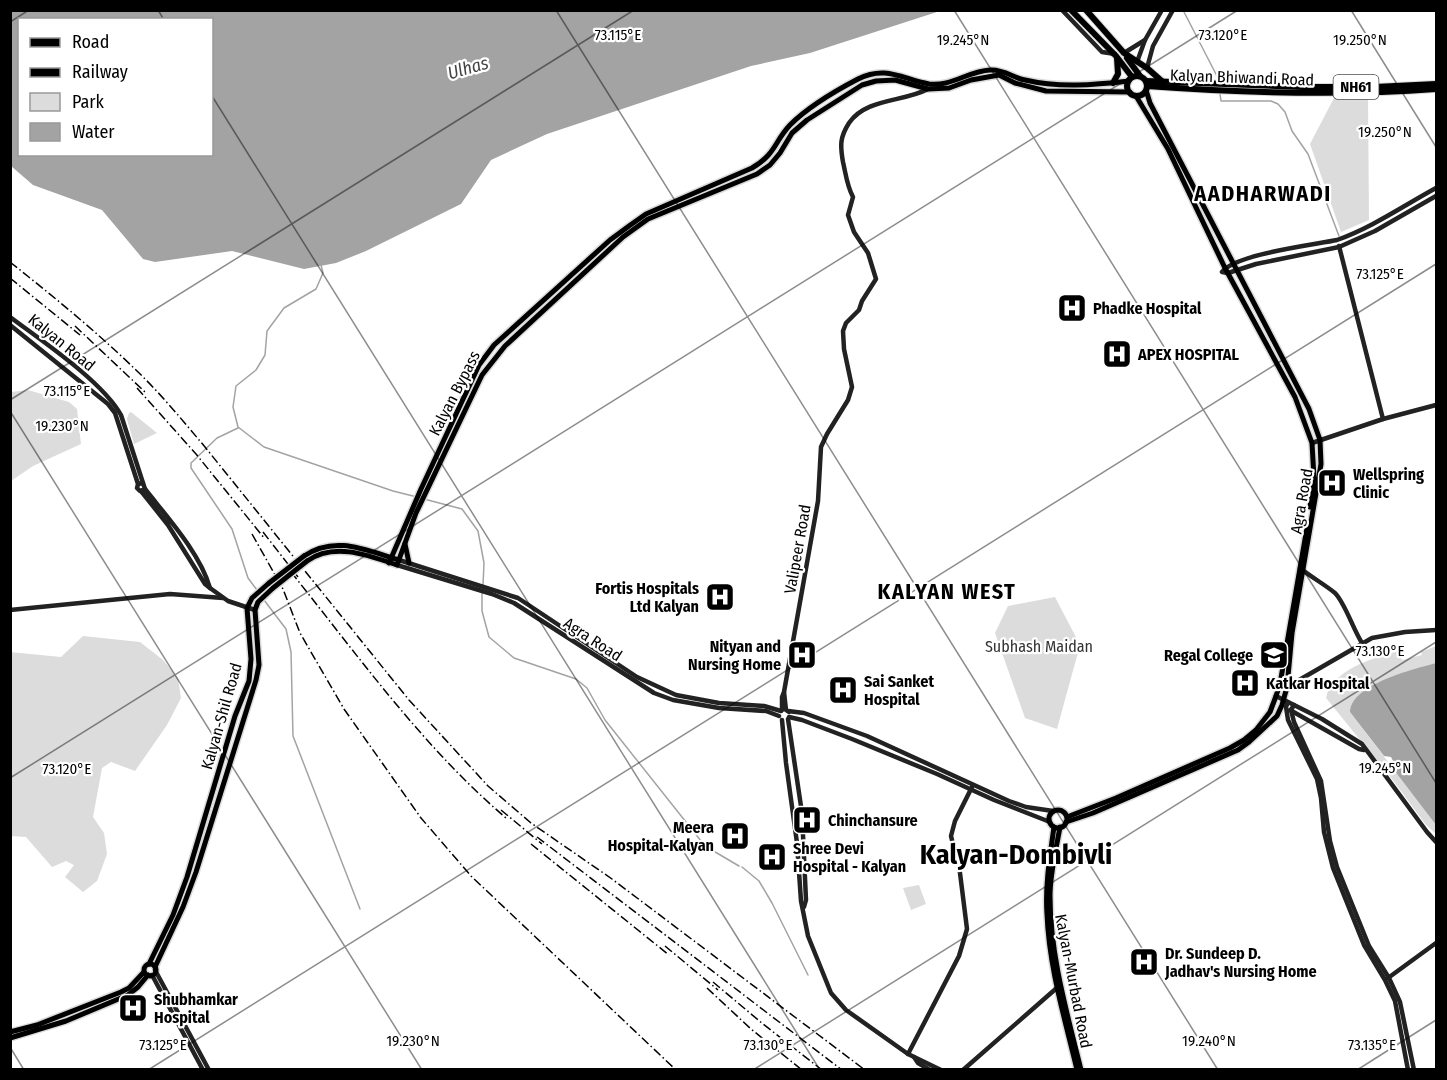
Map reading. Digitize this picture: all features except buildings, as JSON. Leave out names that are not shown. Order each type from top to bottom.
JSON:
[{"type":"highway","points":[[1071,10],[1115,55],[1130,79]]},
{"type":"highway","name":"Kalyan Bhiwandi Road","points":[[1086,10],[1123,51],[1164,83]]},
{"type":"highway","points":[[1123,51],[1146,86],[1142,94],[1133,94],[1127,87],[1130,79]]},
{"type":"highway","points":[[1113,83],[1118,74],[1115,55]]},
{"type":"highway","points":[[1130,79],[1140,76]]},
{"type":"highway","name":"Kalyan Bhiwandi Road","points":[[1146,86],[1164,83],[1212,88]]},
{"type":"highway","name":"Kalyan Bhiwandi Road","points":[[1224,88],[1375,87],[1437,84]]},
{"type":"highway","name":"Kalyan Bhiwandi Road","points":[[1146,86],[1371,93],[1437,89]]},
{"type":"main road","points":[[1062,10],[1102,52],[1115,55]]},
{"type":"main road","points":[[1137,62],[1145,40],[1162,10]]},
{"type":"main road","points":[[1147,68],[1152,51],[1173,10]]},
{"type":"main road","points":[[1123,51],[1145,40]]},
{"type":"main road","points":[[1142,47],[1152,51]]},
{"type":"main road","points":[[929,87],[992,69],[1008,72],[1022,80],[1055,86],[1113,83],[1130,79]]},
{"type":"main road","points":[[929,87],[949,88],[971,80],[999,75],[1015,83],[1046,91],[1133,94]]},
{"type":"main road","name":"Kalyan Bypass","points":[[390,560],[479,373],[612,242],[648,219],[757,174],[770,165],[797,128],[862,85],[876,81],[895,80],[929,87]]},
{"type":"main road","name":"Agra Road","points":[[1066,820],[1235,746],[1256,730],[1270,712],[1280,684],[1322,464],[1320,440],[1304,399],[1149,103],[1146,86]]},
{"type":"main road","name":"Valipeer Road","points":[[784,714],[782,697],[818,501],[821,447],[848,400],[852,387],[844,349],[843,331],[846,323],[859,310],[876,279],[868,253],[854,232],[848,216],[853,197],[847,185],[840,145],[842,134],[857,112],[929,87]]},
{"type":"main road","name":"Agra Road","points":[[1066,820],[1093,813],[1238,750],[1287,705],[1292,633],[1314,478],[1312,443],[1295,397],[1225,271],[1168,149],[1133,94]]},
{"type":"main road","points":[[1225,271],[1232,264],[1244,259],[1337,240],[1374,225],[1436,188]]},
{"type":"main road","points":[[1225,271],[1236,271],[1339,247],[1375,231],[1437,196]]},
{"type":"main road","points":[[1337,240],[1383,419]]},
{"type":"main road","points":[[1279,251],[1281,259]]},
{"type":"main road","name":"Kalyan Road","points":[[10,317],[89,379],[113,406],[142,487],[183,538],[210,588],[223,598],[255,610]]},
{"type":"main road","name":"Kalyan Road","points":[[10,325],[113,406]]},
{"type":"main road","points":[[1312,443],[1383,419],[1437,405]]},
{"type":"main road","name":"Kalyan Bypass","points":[[398,563],[413,513]]},
{"type":"main road","points":[[405,542],[409,563]]},
{"type":"main road","points":[[247,608],[252,598],[306,559],[318,551],[340,544],[398,563]]},
{"type":"main road","name":"Agra Road","points":[[398,563],[409,563],[473,586]]},
{"type":"main road","name":"Agra Road","points":[[398,563],[518,598],[637,677],[676,696],[719,703],[764,706],[971,787],[1055,825]]},
{"type":"main road","points":[[1301,569],[1335,594],[1344,605],[1362,643]]},
{"type":"main road","points":[[255,610],[258,602],[271,586]]},
{"type":"main road","name":"Agra Road","points":[[493,592],[643,687],[663,696],[673,700],[719,708],[784,714],[804,713],[867,736],[971,787]]},
{"type":"main road","points":[[10,610],[170,594],[223,598]]},
{"type":"main road","points":[[515,604],[518,598]]},
{"type":"main road","name":"Kalyan-Shil Road","points":[[247,608],[252,665],[249,681],[235,716],[187,877],[149,964],[144,967],[151,972],[183,907],[196,872],[256,680],[259,665],[255,610]]},
{"type":"main road","points":[[1287,687],[1362,643],[1390,634],[1437,630]]},
{"type":"main road","points":[[1276,698],[1362,744],[1364,750],[1437,842]]},
{"type":"main road","points":[[1287,705],[1321,781],[1330,841],[1340,876],[1369,946],[1398,1005],[1414,1070]]},
{"type":"main road","points":[[784,714],[802,813],[806,900],[804,907]]},
{"type":"main road","points":[[784,714],[786,763],[797,843],[801,901],[808,936],[831,993],[846,1010],[908,1054],[941,1070]]},
{"type":"main road","points":[[908,1054],[959,956],[967,929],[960,873],[951,836],[954,821],[971,787]]},
{"type":"main road","name":"Agra Road","points":[[1025,810],[1053,811]]},
{"type":"main road","points":[[1053,811],[1063,811],[1066,820],[1055,825]]},
{"type":"main road","name":"Kalyan-Murbad Road","points":[[1053,811],[1050,815],[1055,825],[1050,928],[1059,986],[1079,1068]]},
{"type":"main road","points":[[1387,979],[1437,943]]},
{"type":"main road","points":[[151,972],[209,1070]]},
{"type":"main road","points":[[10,1032],[37,1025],[121,992],[151,972]]},
{"type":"main road","points":[[10,1038],[66,1021],[128,995],[151,972]]},
{"type":"main road","points":[[160,984],[203,1070]]},
{"type":"main road","points":[[963,1070],[1059,986]]},
{"type":"main road","points":[[1398,1005],[1408,1070]]},
{"type":"main road","points":[[914,1057],[918,1063],[930,1070]]},
{"type":"green space","points":[[1334,98],[1368,99],[1369,220],[1341,232],[1310,144]]},
{"type":"green space","points":[[28,390],[69,402],[77,409],[81,444],[33,466],[11,481],[11,392]]},
{"type":"green space","points":[[131,412],[157,433],[134,444],[127,419]]},
{"type":"green space","name":"Subhash Maidan","points":[[1055,597],[1080,645],[1057,729],[1025,718],[995,633],[1008,606]]},
{"type":"green space","points":[[83,636],[140,642],[163,660],[178,678],[181,698],[167,725],[135,771],[111,762],[102,768],[93,817],[104,833],[107,854],[97,881],[83,892],[65,877],[74,865],[66,861],[52,867],[26,837],[11,836],[10,652],[61,657]]},
{"type":"green space","points":[[1436,646],[1436,663],[1385,679],[1372,686],[1353,702],[1350,712],[1436,825],[1436,834],[1426,825],[1326,698],[1336,680],[1355,666],[1399,651],[1402,660],[1422,655],[1421,652]]},
{"type":"green space","points":[[919,885],[926,904],[911,910],[903,888]]},
{"type":"water","name":"Ulhas","points":[[11,10],[940,11],[810,53],[751,66],[547,134],[491,160],[461,204],[366,251],[336,263],[304,269],[232,251],[155,262],[143,259],[102,210],[33,185],[11,166]]},
{"type":"water","points":[[1436,663],[1436,825],[1391,766],[1393,761],[1391,757],[1384,756],[1350,712],[1353,702],[1372,686],[1385,679]]},
{"type":"waterway","points":[[1183,10],[1219,80]]},
{"type":"waterway","points":[[1220,94],[1221,101],[1271,101],[1278,104],[1285,112],[1292,131],[1308,154],[1339,236]]},
{"type":"waterway","points":[[321,265],[323,273],[316,289],[284,308],[267,331],[265,355],[256,370],[236,386],[233,407],[238,427],[264,447],[417,497]]},
{"type":"waterway","points":[[238,428],[217,438],[191,463],[191,468],[232,529],[248,578],[257,590]]},
{"type":"waterway","points":[[424,499],[462,509],[478,531],[484,563],[483,585]]},
{"type":"waterway","points":[[482,593],[482,611],[489,637],[514,658],[576,679],[587,688],[605,720],[705,846],[739,866]]},
{"type":"waterway","points":[[264,600],[286,629],[291,652],[293,736],[360,909]]},
{"type":"waterway","points":[[742,867],[759,881],[808,975]]},
{"type":"railway","points":[[10,262],[106,342],[163,398],[409,700],[488,786],[531,823],[612,879],[865,1070]]},
{"type":"railway","points":[[10,278],[80,335]]},
{"type":"railway","points":[[75,326],[145,392]]},
{"type":"railway","points":[[137,388],[196,454],[265,539]]},
{"type":"railway","points":[[263,532],[298,577]]},
{"type":"railway","points":[[252,534],[283,589],[300,633],[344,709],[421,818],[471,876],[676,1070]]},
{"type":"railway","points":[[291,572],[419,731],[447,762],[506,818]]},
{"type":"railway","points":[[501,810],[542,844]]},
{"type":"railway","points":[[537,837],[842,1070]]},
{"type":"railway","points":[[531,844],[669,955]]},
{"type":"railway","points":[[665,946],[718,990]]},
{"type":"railway","points":[[713,982],[822,1070]]},
{"type":"railway","points":[[707,988],[751,1029],[802,1070]]},
{"type":"place","name":"Phadke Hospital","points":[[1072,308]]},
{"type":"place","name":"APEX HOSPITAL","points":[[1117,354]]},
{"type":"place","name":"Wellspring Clinic","points":[[1332,483]]},
{"type":"place","name":"Fortis Hospitals Ltd Kalyan","points":[[720,597]]},
{"type":"place","name":"Nityan and Nursing Home","points":[[802,655]]},
{"type":"place","name":"Regal College","points":[[1274,655]]},
{"type":"place","name":"Katkar Hospital","points":[[1245,683]]},
{"type":"place","name":"Sai Sanket Hospital","points":[[843,690]]},
{"type":"place","name":"Chinchansure","points":[[807,820]]},
{"type":"place","name":"Meera Hospital-Kalyan","points":[[735,836]]},
{"type":"place","name":"Shree Devi Hospital - Kalyan","points":[[772,857]]},
{"type":"place","name":"Dr. Sundeep D. Jadhav's Nursing Home","points":[[1144,962]]},
{"type":"place","name":"Shubhamkar Hospital","points":[[133,1008]]},
{"type":"district","name":"AADHARWADI","points":[[1263,193]]},
{"type":"district","name":"KALYAN WEST","points":[[947,591]]},
{"type":"district","name":"Kalyan-Dombivli","points":[[1016,854]]}]
